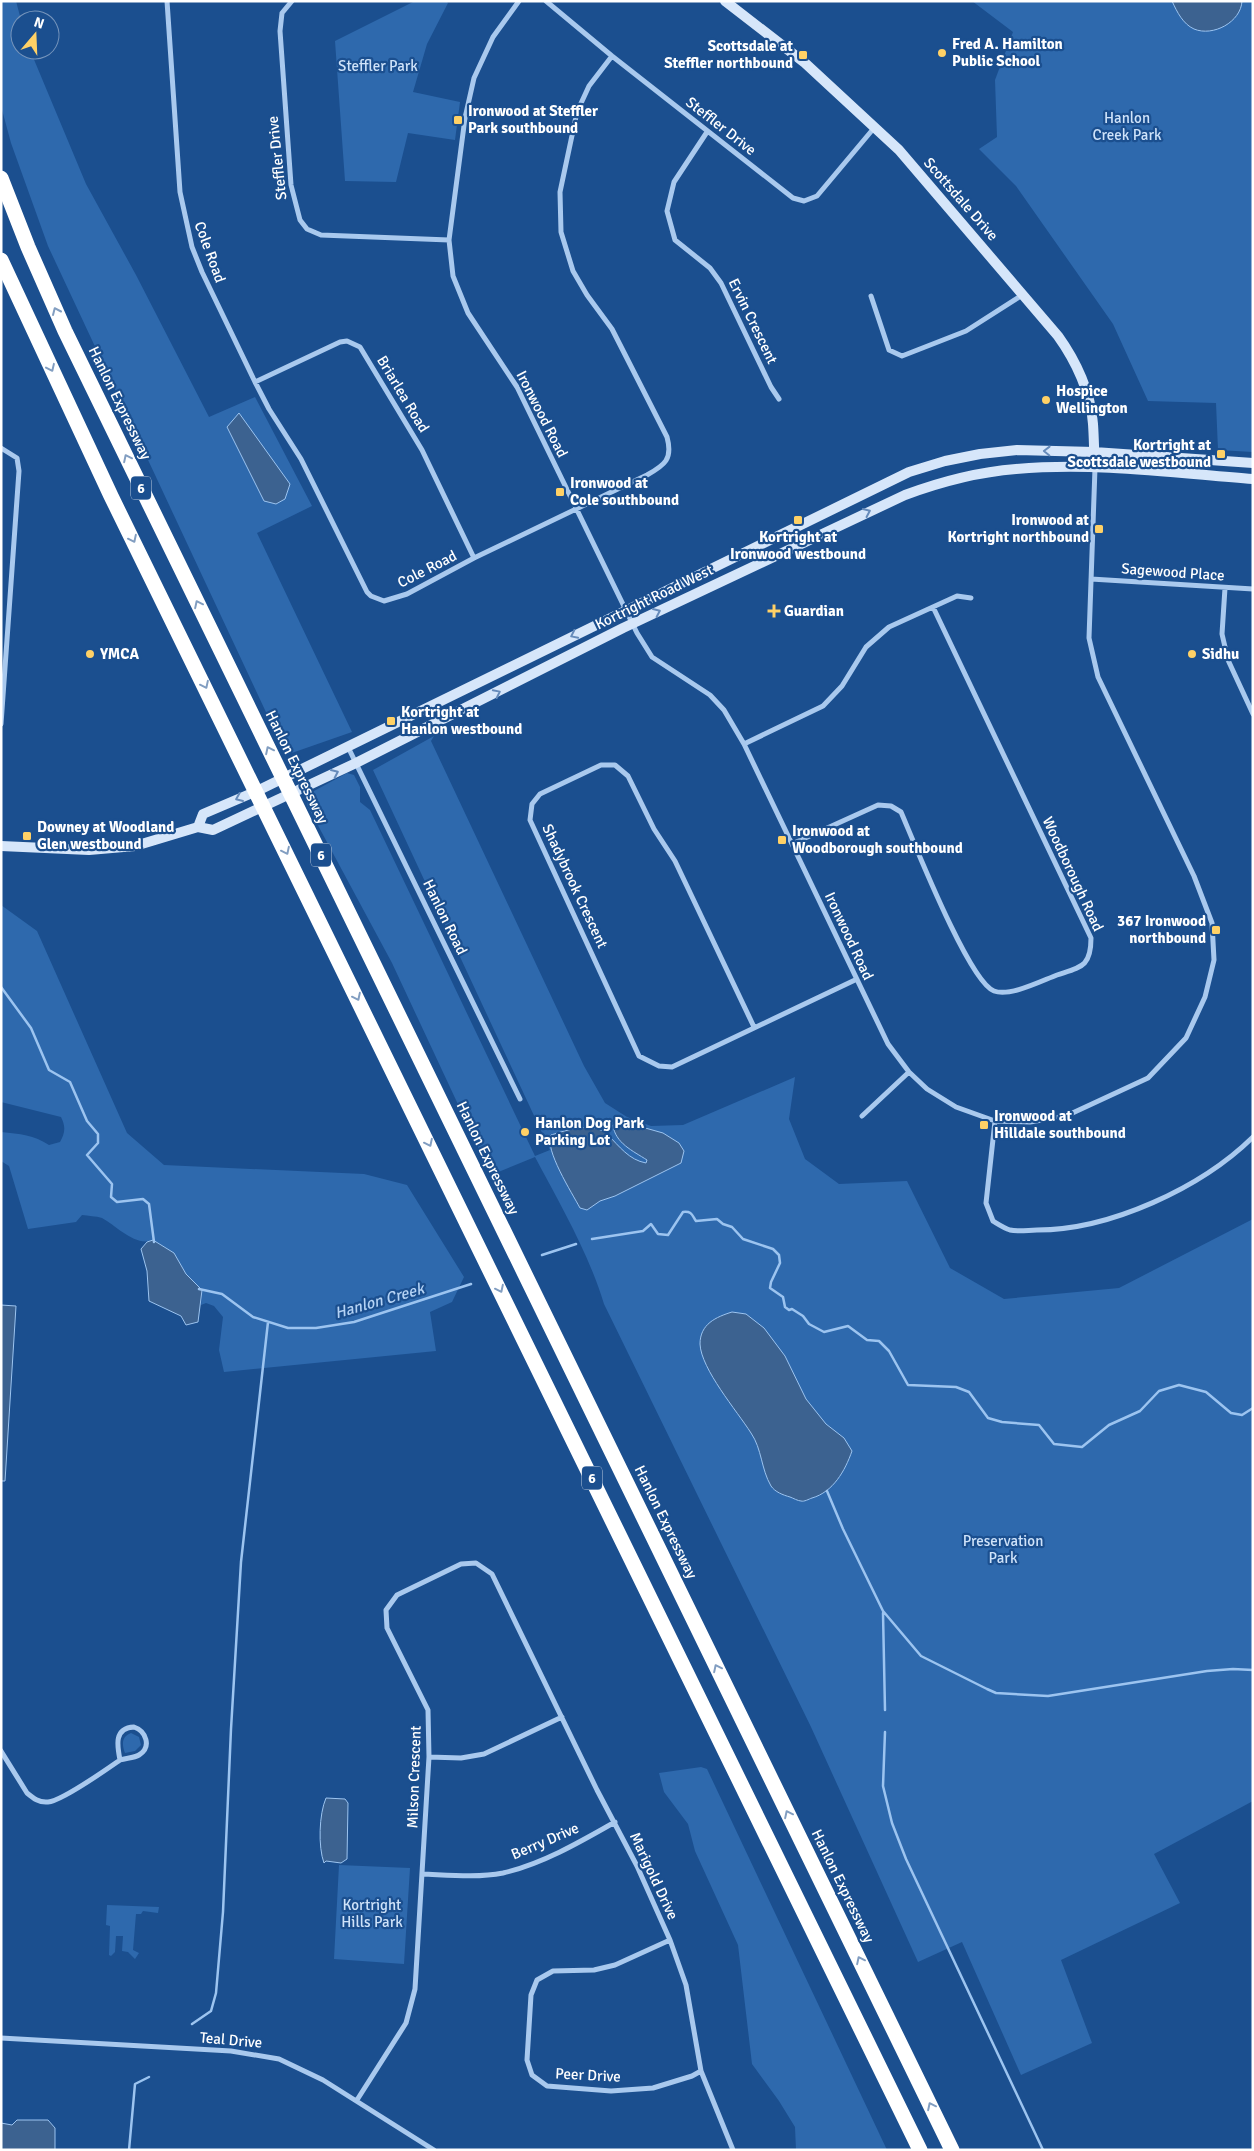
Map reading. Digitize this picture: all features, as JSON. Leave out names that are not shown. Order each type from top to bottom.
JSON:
[{"type":"highway","name":"Hanlon Expressway","points":[[1,178],[28,248],[65,330],[952,2150]]},
{"type":"highway","name":"6","points":[[1,260],[111,496],[265,807],[920,2150]]},
{"type":"street","name":"Cole Road","points":[[167,1],[177,157],[186,223],[202,272],[255,382],[269,409],[301,459],[367,592],[371,596],[384,601],[392,600],[474,558],[576,510],[659,468],[666,462],[670,447],[667,437],[612,329],[587,295],[573,271],[561,232],[560,192],[578,112],[589,86],[612,56]]},
{"type":"street","name":"Steffler Drive","points":[[292,1],[282,13],[280,31],[291,185],[297,212],[303,225],[307,229],[321,235],[449,240]]},
{"type":"street","name":"Ironwood Road","points":[[519,1],[493,36],[474,78],[465,118],[449,240],[453,276],[468,313],[516,387],[633,624],[652,657],[710,695],[724,710],[744,744],[855,980],[888,1044],[909,1072],[927,1088],[956,1107],[995,1121],[1030,1122],[1066,1116],[1148,1078],[1186,1038],[1205,998],[1214,960],[1212,923],[1194,876],[1098,677],[1089,638],[1095,467]]},
{"type":"street","name":"Steffler Drive","points":[[546,1],[707,132],[793,198],[804,201],[817,196],[874,128]]},
{"type":"street","name":"Scottsdale Drive","points":[[725,1],[805,63],[899,150],[1024,294],[1068,350],[1085,387],[1093,422],[1095,467]]},
{"type":"street","name":"Ervin Crescent","points":[[707,132],[674,182],[667,211],[675,240],[710,268],[722,282],[771,387],[779,399]]},
{"type":"street","points":[[871,296],[889,350],[902,356],[966,331],[1024,294]]},
{"type":"street","name":"Briarlea Road","points":[[255,382],[340,342],[347,341],[360,347],[422,450],[474,558]]},
{"type":"street","points":[[1,448],[17,458],[19,471],[3,660],[1,724]]},
{"type":"street","name":"Kortright Road West","points":[[198,827],[203,814],[257,791],[348,747],[909,472],[945,461],[980,454],[1017,450],[1094,452],[1253,463]]},
{"type":"street","name":"Kortright Road West","points":[[1,846],[89,850],[135,846],[198,827],[214,830],[356,763],[633,624],[896,499],[931,486],[1015,469],[1095,467],[1253,479]]},
{"type":"street","name":"Sagewood Place","points":[[1091,578],[1253,589]]},
{"type":"street","points":[[1225,588],[1222,634],[1228,660],[1253,714]]},
{"type":"street","points":[[744,744],[822,706],[842,686],[866,647],[889,627],[957,596],[972,598]]},
{"type":"street","name":"Woodborough Road","points":[[792,844],[878,805],[891,806],[901,812],[948,922],[982,981],[994,991],[1011,992],[1082,966],[1091,954],[1091,938],[932,607]]},
{"type":"street","name":"Hanlon Road","points":[[348,747],[520,1099]]},
{"type":"street","name":"Shadybrook Crescent","points":[[754,1027],[675,861],[654,829],[628,776],[615,765],[601,764],[540,794],[532,804],[530,820],[640,1056],[659,1066],[672,1067],[855,980]]},
{"type":"street","points":[[862,1116],[909,1072]]},
{"type":"street","points":[[995,1121],[986,1203],[993,1221],[1010,1230],[1060,1230],[1087,1226],[1116,1218],[1164,1197],[1213,1171],[1253,1137]]},
{"type":"street","name":"Milson Crescent","points":[[357,2100],[406,2023],[415,1990],[429,1757],[428,1710],[387,1628],[386,1610],[397,1595],[461,1564],[476,1563],[492,1574],[597,1790],[615,1822]]},
{"type":"street","points":[[429,1757],[460,1758],[484,1754],[562,1717]]},
{"type":"street","points":[[1,1751],[27,1793],[32,1798],[47,1802],[62,1796],[120,1760],[137,1756],[145,1750],[147,1741],[143,1732],[139,1729],[129,1728],[120,1732],[117,1742],[120,1760]]},
{"type":"street","name":"Berry Drive","points":[[422,1874],[467,1876],[502,1873],[540,1860],[615,1822]]},
{"type":"street","name":"Marigold Drive","points":[[615,1822],[670,1940]]},
{"type":"street","points":[[670,1940],[686,1985],[701,2071],[733,2150]]},
{"type":"street","name":"Peer Drive","points":[[670,1940],[615,1965],[594,1970],[553,1972],[538,1980],[531,1995],[527,2060],[532,2075],[546,2086],[610,2091],[653,2088],[692,2076],[701,2071]]},
{"type":"street","name":"Teal Drive","points":[[1,2038],[259,2054],[279,2059],[296,2065],[357,2100],[434,2150]]},
{"type":"green space","points":[[1,1],[16,1],[18,10],[10,10],[10,60],[34,60],[86,184],[136,275],[209,417],[255,397],[312,506],[257,533],[352,732],[286,755],[48,246],[11,143],[1,106]]},
{"type":"green space","name":"Steffler Park","points":[[415,1],[446,1],[448,3],[427,44],[413,92],[460,102],[455,140],[408,133],[396,182],[345,181],[335,41]]},
{"type":"green space","name":"Hanlon Creek Park","points":[[972,1],[1253,1],[1253,452],[1218,450],[1216,403],[1148,401],[1113,324],[1016,186],[979,149],[997,137],[995,80],[1013,32]]},
{"type":"green space","name":"Preservation Park","points":[[434,736],[431,741],[584,1066],[605,1103],[627,1117],[651,1126],[683,1125],[795,1077],[789,1119],[805,1159],[839,1184],[907,1181],[950,1268],[1004,1299],[1119,1288],[1253,1219],[1253,1801],[1154,1854],[1180,1903],[1061,1960],[1092,2043],[1021,2075],[962,1942],[918,1962],[811,1727],[604,1304],[598,1285],[573,1229],[535,1157],[491,1175],[392,963],[307,805],[308,797],[314,791],[347,773],[354,775],[360,787],[360,802],[370,810],[535,1156],[550,1150],[373,770]]},
{"type":"green space","points":[[1,905],[37,931],[127,1133],[164,1165],[364,1174],[407,1185],[464,1277],[452,1302],[430,1312],[436,1351],[224,1372],[219,1350],[223,1317],[214,1306],[206,1303],[201,1305],[202,1290],[186,1274],[174,1253],[153,1240],[140,1241],[126,1235],[102,1218],[97,1217],[82,1215],[76,1222],[28,1229],[9,1166],[1,1161],[1,1132],[21,1134],[49,1145],[60,1142],[64,1133],[64,1124],[61,1117],[1,1102]]},
{"type":"green space","points":[[131,1733],[139,1737],[141,1745],[135,1751],[125,1753],[123,1741]]},
{"type":"green space","points":[[701,1767],[707,1769],[887,2150],[796,2150],[795,2127],[752,2064],[738,1945],[695,1851],[688,1824],[664,1792],[659,1773]]},
{"type":"green space","name":"Kortright Hills Park","points":[[339,1865],[410,1868],[404,1964],[334,1959]]},
{"type":"green space","points":[[107,1905],[159,1907],[158,1913],[143,1911],[141,1914],[136,1914],[133,1950],[139,1953],[135,1959],[128,1952],[122,1951],[123,1936],[116,1936],[115,1952],[111,1956],[109,1955],[110,1926],[106,1925]]},
{"type":"shaded area","points":[[1172,1],[1242,1],[1237,15],[1225,26],[1209,31],[1201,31],[1194,29],[1184,21]]},
{"type":"shaded area","points":[[239,413],[290,484],[285,499],[276,504],[264,501],[227,427]]},
{"type":"shaded area","points":[[624,1122],[663,1133],[679,1143],[684,1151],[681,1163],[615,1196],[600,1201],[587,1210],[580,1208],[565,1182],[551,1150],[551,1135],[580,1128],[595,1128],[608,1135],[629,1156],[646,1163],[647,1160],[631,1150],[617,1137],[613,1125]]},
{"type":"shaded area","points":[[153,1240],[174,1253],[186,1274],[202,1290],[198,1322],[186,1325],[181,1316],[149,1301],[147,1271],[141,1249],[147,1242]]},
{"type":"shaded area","points":[[1,1305],[16,1306],[5,1481],[1,1481]]},
{"type":"shaded area","points":[[732,1312],[746,1314],[764,1328],[785,1356],[806,1399],[826,1424],[844,1438],[852,1451],[846,1466],[837,1480],[819,1495],[805,1501],[800,1501],[777,1492],[771,1486],[755,1439],[706,1365],[700,1344],[703,1331],[710,1322]]},
{"type":"shaded area","points":[[326,1798],[345,1799],[348,1803],[347,1859],[341,1863],[326,1861],[324,1863],[322,1856],[320,1840],[321,1821]]},
{"type":"shaded area","points":[[17,2120],[48,2120],[55,2128],[55,2150],[1,2150],[1,2123],[12,2125]]},
{"type":"waterway","name":"Hanlon Creek","points":[[1,987],[31,1028],[49,1070],[70,1082],[87,1121],[98,1134],[98,1143],[87,1155],[112,1184],[111,1197],[117,1202],[143,1199],[149,1204],[154,1242]]},
{"type":"waterway","name":"Hanlon Creek","points":[[592,1239],[643,1231],[651,1224],[658,1234],[668,1235],[683,1212],[693,1215],[696,1221],[717,1219],[723,1224],[732,1227],[743,1239],[773,1249],[779,1255],[780,1263],[770,1288],[783,1297],[785,1307],[803,1316],[809,1324],[824,1332],[848,1326],[867,1340],[879,1341],[889,1351],[908,1385],[956,1387],[969,1392],[988,1418],[1002,1422],[1039,1425],[1054,1444],[1082,1447],[1109,1425],[1140,1411],[1159,1391],[1179,1385],[1206,1392],[1231,1413],[1242,1415],[1253,1408]]},
{"type":"waterway","name":"Hanlon Creek","points":[[542,1255],[576,1244]]},
{"type":"waterway","name":"Hanlon Creek","points":[[199,1289],[222,1294],[253,1317],[288,1328],[316,1328],[354,1322],[471,1284]]},
{"type":"waterway","points":[[192,2024],[211,2011],[216,1993],[223,1912],[241,1562],[268,1322]]},
{"type":"waterway","points":[[827,1491],[843,1529],[883,1611],[921,1656],[996,1693],[1048,1696],[1207,1671],[1253,1670]]},
{"type":"waterway","points":[[883,1613],[885,1710]]},
{"type":"waterway","points":[[885,1732],[883,1786],[892,1823],[906,1859],[1043,2150]]},
{"type":"waterway","points":[[129,2150],[135,2084],[149,2077]]},
{"type":"place","name":"Fred A. Hamilton Public School","points":[[942,53]]},
{"type":"place","name":"Scottsdale at Steffler northbound","points":[[803,55]]},
{"type":"place","name":"Ironwood at Steffler Park southbound","points":[[458,120]]},
{"type":"place","name":"Hospice Wellington","points":[[1046,400]]},
{"type":"place","name":"Kortright at Scottsdale westbound","points":[[1221,454]]},
{"type":"place","name":"Ironwood at Cole southbound","points":[[560,492]]},
{"type":"place","name":"Kortright at Ironwood westbound","points":[[798,520]]},
{"type":"place","name":"Ironwood at Kortright northbound","points":[[1099,529]]},
{"type":"place","name":"Guardian","points":[[774,611]]},
{"type":"place","name":"YMCA","points":[[90,654]]},
{"type":"place","name":"Sidhu","points":[[1192,654]]},
{"type":"place","name":"Kortright at Hanlon westbound","points":[[391,721]]},
{"type":"place","name":"Downey at Woodland Glen westbound","points":[[27,836]]},
{"type":"place","name":"Ironwood at Woodborough southbound","points":[[782,840]]},
{"type":"place","name":"367 Ironwood northbound","points":[[1216,930]]},
{"type":"place","name":"Ironwood at Hilldale southbound","points":[[984,1125]]},
{"type":"place","name":"Hanlon Dog Park Parking Lot","points":[[525,1132]]}]
